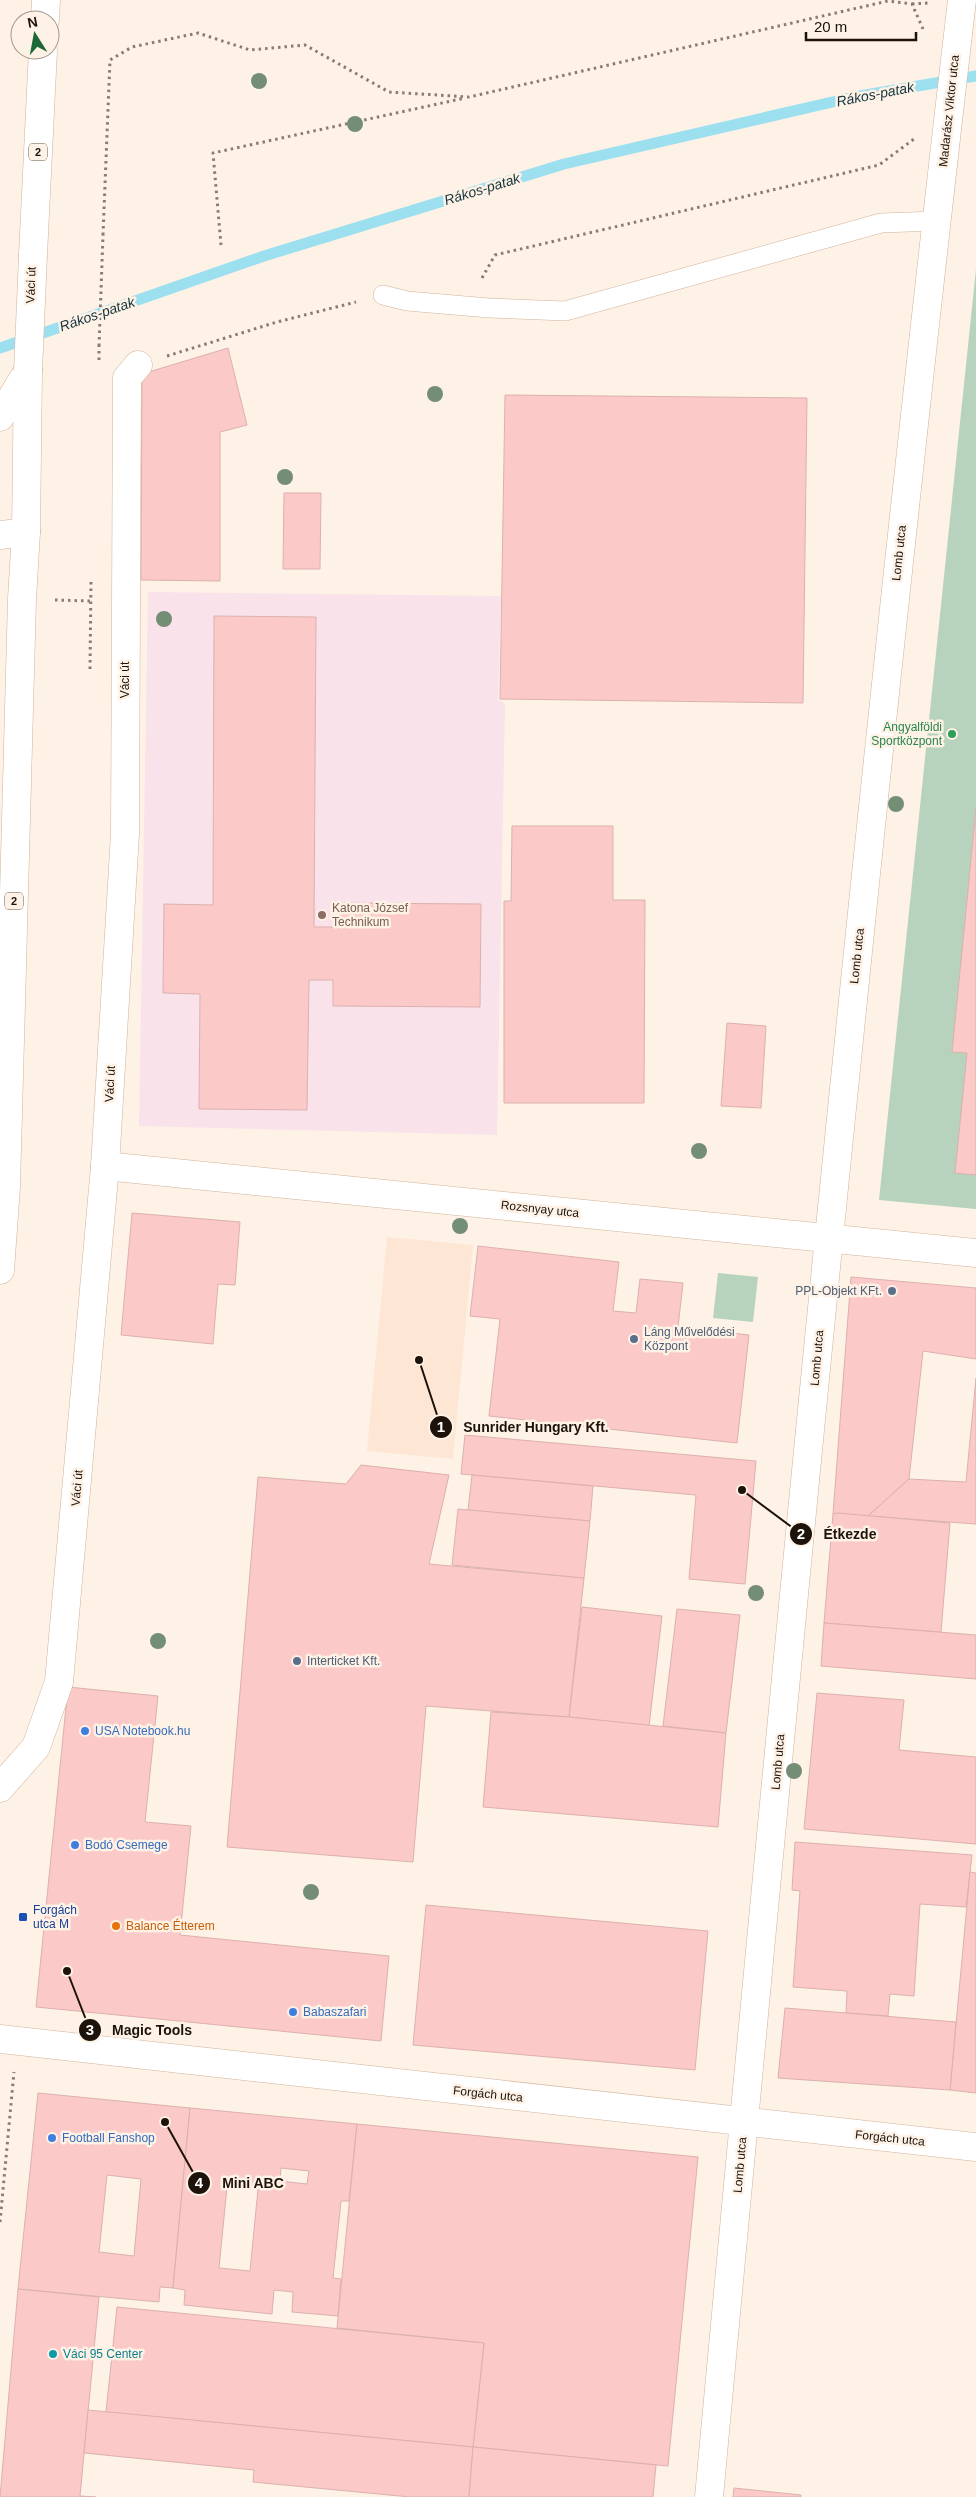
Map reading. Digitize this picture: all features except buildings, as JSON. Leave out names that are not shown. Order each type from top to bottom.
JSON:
[{"type":"street","name":"Madarász Viktor utca","points":[[937,221],[962,1]]},
{"type":"street","name":"Váci út","points":[[0,1270],[6,1187],[22,599],[26,532],[32,254],[42,60]]},
{"type":"street","name":"Lomb utca","points":[[709,2497],[828,1238],[905,495],[937,221]]},
{"type":"street","name":"Váci út","points":[[0,1788],[36,1747],[60,1682],[105,1166],[125,834],[128,378],[138,365]]},
{"type":"street","points":[[0,417],[28,371]]},
{"type":"street","points":[[0,535],[26,532]]},
{"type":"street","name":"Rozsnyay utca","points":[[105,1166],[976,1253]]},
{"type":"street","name":"Forgách utca","points":[[9,2040],[744,2123],[976,2147]]},
{"type":"lane","points":[[383,295],[407,301],[489,308],[565,311],[881,224],[937,221]]},
{"type":"path","points":[[221,244],[213,153],[469,97],[888,1],[912,4],[923,26]]},
{"type":"path","points":[[99,346],[110,60],[132,47],[198,33],[250,50],[304,46],[389,92],[469,97]]},
{"type":"path","points":[[489,308],[482,276],[494,255],[879,165],[911,139]]},
{"type":"path","points":[[138,365],[286,319],[383,295]]},
{"type":"path","points":[[0,2222],[9,2040]]},
{"type":"shaded area","name":"Katona József Technikum","points":[[148,592],[501,596],[498,699],[505,704],[497,1135],[139,1126]]},
{"type":"shaded area","points":[[387,1237],[473,1245],[453,1459],[367,1451]]},
{"type":"green space","name":"Angyalföldi Sportközpont","points":[[976,269],[976,1209],[879,1200]]},
{"type":"green space","points":[[718,1273],[758,1277],[753,1322],[713,1318]]},
{"type":"waterway","name":"Rákos-patak","points":[[0,348],[264,256],[564,164],[854,97],[976,76]]},
{"type":"place","name":"Angyalföldi Sportközpont","points":[[952,734]]},
{"type":"place","name":"Katona József Technikum","points":[[322,915]]},
{"type":"place","name":"PPL-Objekt KFt.","points":[[892,1291]]},
{"type":"place","name":"Láng Művelődési Központ","points":[[634,1339]]},
{"type":"place","name":"Sunrider Hungary Kft.","points":[[419,1360]]},
{"type":"place","name":"Étkezde","points":[[742,1490]]},
{"type":"place","name":"Interticket Kft.","points":[[297,1661]]},
{"type":"place","name":"USA Notebook.hu","points":[[85,1731]]},
{"type":"place","name":"Bodó Csemege","points":[[75,1845]]},
{"type":"place","name":"Forgách utca M","points":[[23,1917]]},
{"type":"place","name":"Balance Étterem","points":[[116,1926]]},
{"type":"place","name":"Magic Tools","points":[[67,1971]]},
{"type":"place","name":"Babaszafari","points":[[293,2012]]},
{"type":"place","name":"Mini ABC","points":[[165,2122]]},
{"type":"place","name":"Football Fanshop","points":[[52,2138]]},
{"type":"place","name":"Váci 95 Center","points":[[53,2354]]}]
